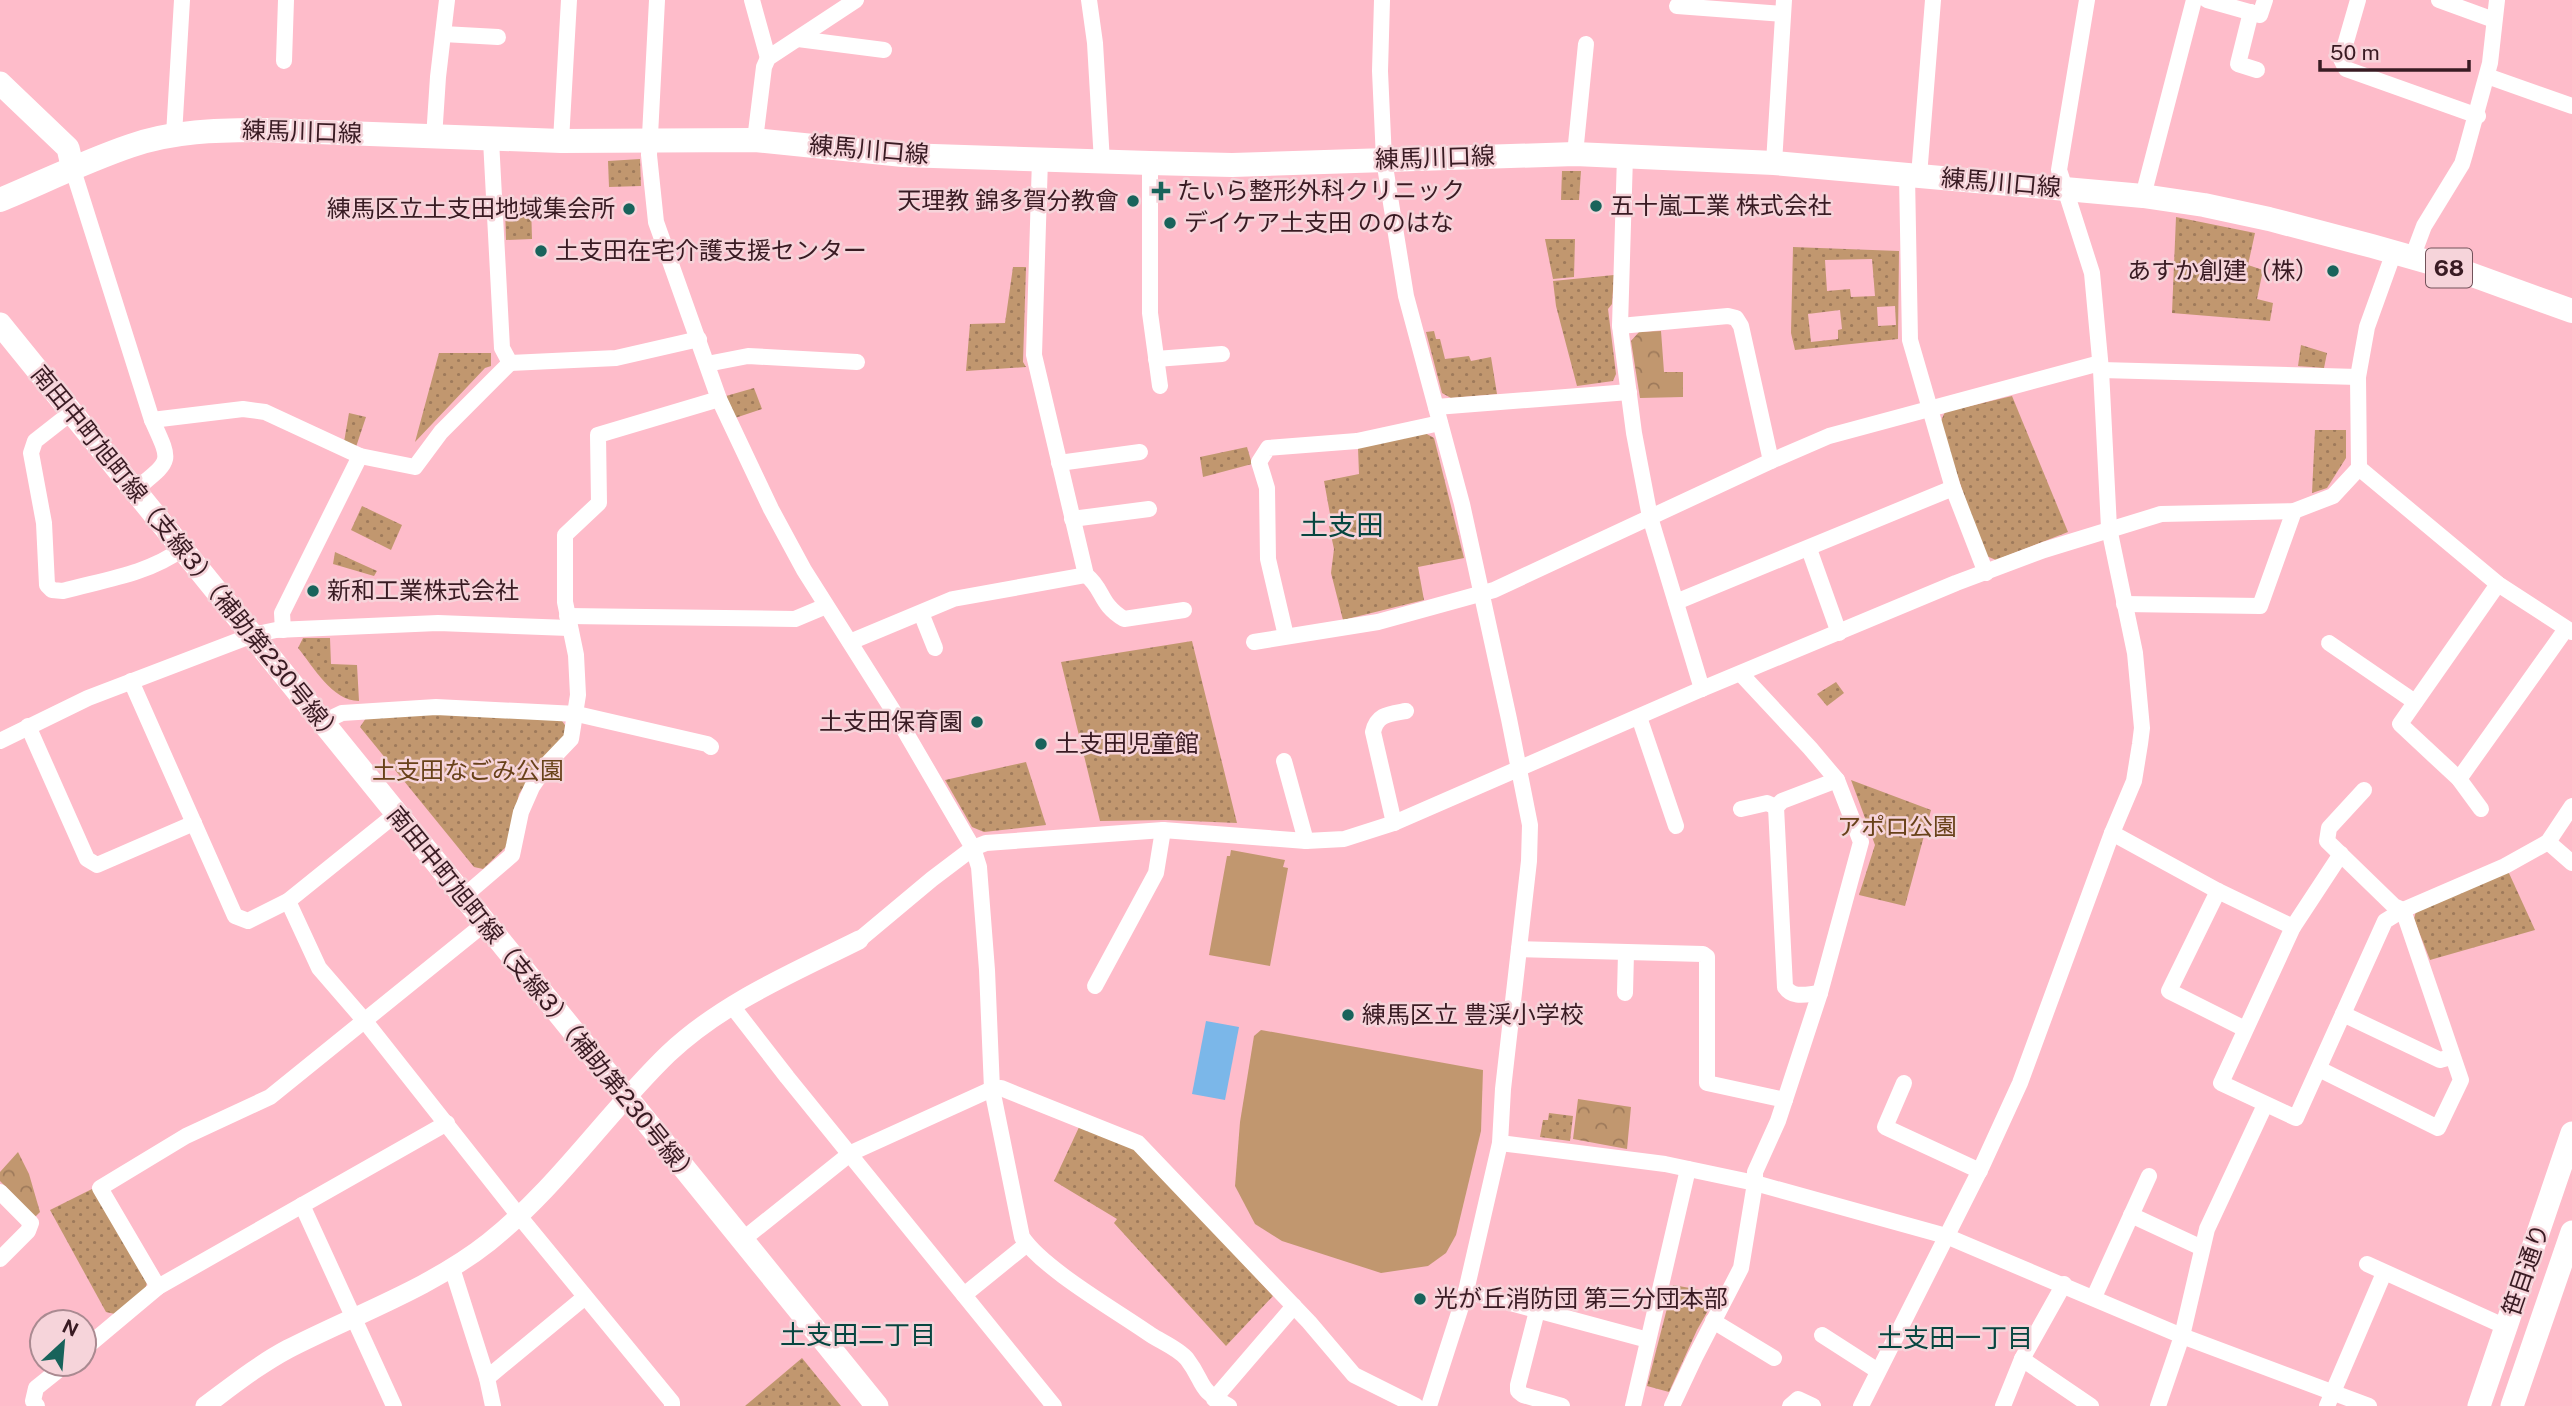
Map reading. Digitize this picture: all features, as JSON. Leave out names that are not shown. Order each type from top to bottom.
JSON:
[{"type":"main road","points":[[0,83],[68,148],[73,170]]},
{"type":"main road","name":"練馬川口線","points":[[0,200],[131,145],[174,135],[215,130],[491,140],[755,140],[904,155],[1232,165],[1575,154],[1625,156],[1774,163],[2063,188],[2204,205],[2269,219],[2403,255],[2572,311]]},
{"type":"main road","name":"南田中町旭町線（支線3）（補助第230号線）","points":[[0,324],[877,1406]]},
{"type":"main road","name":"笹目通り","points":[[2479,1406],[2572,1133]]},
{"type":"main road","name":"笹目通り","points":[[2512,1406],[2572,1232]]},
{"type":"street","points":[[174,135],[182,0]]},
{"type":"street","points":[[284,61],[286,0]]},
{"type":"street","points":[[435,138],[447,0]]},
{"type":"street","points":[[561,141],[569,0]]},
{"type":"street","points":[[657,0],[649,159],[656,222],[719,399],[771,509],[826,606],[892,709],[973,848],[979,867],[992,1088],[1022,1237],[1058,1270],[1186,1358],[1203,1389],[1222,1402],[1294,1306]]},
{"type":"street","points":[[752,0],[768,58]]},
{"type":"street","points":[[755,140],[764,67],[768,58],[856,0]]},
{"type":"street","points":[[1088,0],[1095,43],[1102,162]]},
{"type":"street","points":[[1382,0],[1380,71],[1384,160],[1406,296],[1462,504],[1520,767],[1530,825],[1529,861],[1503,1090],[1500,1143],[1466,1291],[1429,1406]]},
{"type":"street","points":[[1933,0],[1913,176],[1910,340],[1953,488],[1986,573]]},
{"type":"street","points":[[1861,1406],[1980,1171],[2020,1083],[2112,833],[2134,781],[2143,728],[2135,653],[2109,528],[2101,366],[2092,273],[2059,170],[2087,0]]},
{"type":"street","points":[[2143,196],[2194,0]]},
{"type":"street","points":[[2207,0],[2260,15],[2265,0]]},
{"type":"street","points":[[2358,0],[2341,59],[2346,69],[2478,116]]},
{"type":"street","points":[[2439,0],[2494,20]]},
{"type":"street","points":[[205,1406],[244,1376],[285,1351],[452,1268],[519,1216],[581,1152],[670,1052],[761,988],[859,940],[973,848],[985,843],[1164,830],[1306,841],[1344,839],[1394,822],[1702,689],[1956,583],[2044,550],[2161,514],[2294,511],[2333,496],[2359,468],[2358,377],[2367,327],[2403,255],[2462,164],[2478,116],[2487,76],[2497,0]]},
{"type":"street","points":[[1677,6],[1783,7],[1774,163]]},
{"type":"street","points":[[2251,12],[2238,64],[2257,70]]},
{"type":"street","points":[[443,34],[498,37]]},
{"type":"street","points":[[798,39],[884,50]]},
{"type":"street","points":[[1575,154],[1586,44]]},
{"type":"street","points":[[2487,76],[2572,106]]},
{"type":"street","points":[[491,140],[502,348],[510,363]]},
{"type":"street","points":[[1625,156],[1620,326],[1629,393],[1650,517],[1702,689]]},
{"type":"street","points":[[1040,159],[1034,355],[1086,575],[1093,580],[1109,609],[1124,619],[1184,610]]},
{"type":"street","points":[[1150,163],[1150,313],[1160,386]]},
{"type":"street","points":[[73,170],[152,420],[167,454],[167,461],[135,490]]},
{"type":"street","points":[[1620,326],[1728,316],[1736,318],[1741,326],[1771,461]]},
{"type":"street","points":[[152,420],[243,409],[265,412],[360,456],[415,467],[441,432],[510,363],[616,358],[699,339]]},
{"type":"street","points":[[1156,359],[1222,354]]},
{"type":"street","points":[[707,364],[748,356],[856,362]]},
{"type":"street","points":[[1254,642],[1378,622],[1482,593],[1829,436],[2101,366],[2358,377]]},
{"type":"street","points":[[1286,636],[1268,559],[1267,488],[1259,462],[1268,448],[1357,441],[1438,415],[1629,393]]},
{"type":"street","points":[[463,897],[512,855],[521,812],[533,787],[549,762],[571,739],[579,695],[576,655],[568,622],[565,535],[598,503],[598,435],[719,399]]},
{"type":"street","points":[[72,412],[35,441],[31,453],[44,523],[47,585],[52,590],[63,592],[150,567],[182,549]]},
{"type":"street","points":[[1059,463],[1140,452]]},
{"type":"street","points":[[283,630],[282,613],[360,456]]},
{"type":"street","points":[[2359,468],[2498,584],[2569,631],[2459,779]]},
{"type":"street","points":[[1676,603],[1953,488]]},
{"type":"street","points":[[1073,519],[1149,509]]},
{"type":"street","points":[[2124,604],[2260,606],[2294,511]]},
{"type":"street","points":[[1809,549],[1839,632]]},
{"type":"street","points":[[850,642],[953,599],[1086,575]]},
{"type":"street","points":[[2481,809],[2459,779],[2400,724],[2498,584]]},
{"type":"street","points":[[0,741],[131,681],[253,635],[283,630],[438,623],[795,619],[826,606]]},
{"type":"street","points":[[921,613],[935,648]]},
{"type":"street","points":[[2329,643],[2415,702]]},
{"type":"street","points":[[1672,1406],[1741,1268],[1755,1172],[1778,1121],[1820,993],[1861,842],[1837,780],[1741,674]]},
{"type":"street","points":[[131,681],[235,916],[248,922],[288,901],[396,814]]},
{"type":"street","points":[[323,722],[342,713],[436,707],[577,714],[711,747]]},
{"type":"street","points":[[1394,822],[1373,733],[1375,722],[1382,716],[1406,711]]},
{"type":"street","points":[[1639,717],[1675,826]]},
{"type":"street","points":[[28,726],[87,859],[97,865],[194,823]]},
{"type":"street","points":[[1284,761],[1306,841]]},
{"type":"street","points":[[1820,993],[1794,995],[1785,987],[1776,807],[1782,801],[1837,780]]},
{"type":"street","points":[[2319,1069],[2438,1128],[2461,1080],[2403,910],[2394,906],[2327,841],[2329,828],[2364,790]]},
{"type":"street","points":[[1741,809],[1767,803],[1776,807]]},
{"type":"street","points":[[2341,854],[2294,927],[2221,1083],[2296,1118],[2385,920],[2505,866],[2548,842],[2572,806]]},
{"type":"street","points":[[1095,986],[1156,873],[1164,830]]},
{"type":"street","points":[[2112,833],[2218,891],[2294,927]]},
{"type":"street","points":[[2548,842],[2572,863]]},
{"type":"street","points":[[2218,891],[2169,991],[2245,1029]]},
{"type":"street","points":[[288,901],[319,968],[672,1402],[672,1406]]},
{"type":"street","points":[[158,1287],[100,1188],[187,1136],[270,1097],[484,924]]},
{"type":"street","points":[[1519,949],[1703,954],[1707,957],[1707,1083],[1785,1100]]},
{"type":"street","points":[[1625,993],[1626,953]]},
{"type":"street","points":[[732,1006],[1054,1406]]},
{"type":"street","points":[[2343,1014],[2440,1060],[2451,1057]]},
{"type":"street","points":[[1904,1083],[1885,1128],[1980,1171]]},
{"type":"street","points":[[741,1241],[851,1153],[992,1088],[1001,1088],[1138,1143],[1294,1306],[1354,1375],[1416,1406]]},
{"type":"street","points":[[2158,1406],[2182,1336],[2207,1229],[2264,1105]]},
{"type":"street","points":[[98,1337],[158,1287],[446,1124]]},
{"type":"street","points":[[1500,1143],[1665,1164],[1755,1183],[1946,1236],[2330,1399],[2370,1406]]},
{"type":"street","points":[[1633,1406],[1688,1169]]},
{"type":"street","points":[[2094,1297],[2149,1177]]},
{"type":"street","points":[[0,1192],[31,1223],[28,1231],[0,1259]]},
{"type":"street","points":[[302,1205],[394,1406]]},
{"type":"street","points":[[2132,1214],[2202,1248]]},
{"type":"street","points":[[964,1295],[1027,1244]]},
{"type":"street","points":[[2367,1265],[2506,1327]]},
{"type":"street","points":[[452,1268],[487,1378],[493,1406]]},
{"type":"street","points":[[2330,1399],[2384,1273]]},
{"type":"street","points":[[2003,1406],[2022,1359],[2064,1284]]},
{"type":"street","points":[[1466,1291],[1648,1340]]},
{"type":"street","points":[[487,1378],[585,1297]]},
{"type":"street","points":[[1537,1311],[1518,1391],[1523,1395],[1562,1406]]},
{"type":"street","points":[[1713,1321],[1774,1358]]},
{"type":"street","points":[[1822,1335],[1878,1371]]},
{"type":"street","points":[[2022,1359],[2091,1406]]},
{"type":"street","points":[[37,1406],[33,1401],[36,1388],[48,1378]]},
{"type":"street","points":[[1790,1406],[1798,1399],[1813,1406]]},
{"type":"green space","points":[[640,159],[641,186],[609,187],[608,161]]},
{"type":"green space","points":[[1562,171],[1581,171],[1579,200],[1561,200]]},
{"type":"green space","points":[[531,204],[532,239],[506,240],[505,205]]},
{"type":"green space","points":[[2176,217],[2255,233],[2248,265],[2263,270],[2257,299],[2273,303],[2270,321],[2172,313]]},
{"type":"green space","points":[[1545,239],[1575,239],[1574,277],[1553,279]]},
{"type":"green space","points":[[1793,247],[1899,251],[1898,339],[1795,350],[1791,333]],"holes":[[[1872,259],[1875,296],[1851,297],[1850,289],[1827,291],[1825,260]],[[1895,306],[1896,325],[1878,326],[1877,307]],[[1840,310],[1842,329],[1838,330],[1838,339],[1811,342],[1808,314]]]},
{"type":"green space","points":[[1013,267],[1026,267],[1023,362],[1026,367],[966,371],[970,324],[1005,323]]},
{"type":"green space","points":[[1614,275],[1612,304],[1608,309],[1616,374],[1613,381],[1577,386],[1556,306],[1553,281]]},
{"type":"green space","points":[[1434,331],[1436,339],[1440,339],[1445,359],[1469,356],[1471,361],[1491,357],[1497,394],[1451,398],[1442,393],[1426,332]]},
{"type":"green space","points":[[1661,331],[1664,372],[1683,372],[1683,397],[1640,398],[1631,341],[1639,332]]},
{"type":"green space","points":[[2301,345],[2327,353],[2324,368],[2298,366]]},
{"type":"green space","points":[[439,353],[491,353],[491,366],[485,368],[415,442]]},
{"type":"green space","points":[[754,388],[762,409],[735,418],[726,396]]},
{"type":"green space","points":[[2012,396],[2068,532],[1996,560],[1984,555],[1940,423],[1945,412]]},
{"type":"green space","points":[[349,413],[366,417],[356,447],[344,442]]},
{"type":"green space","points":[[2315,430],[2346,430],[2346,458],[2327,488],[2312,493]]},
{"type":"green space","points":[[1425,433],[1434,438],[1464,558],[1418,567],[1424,600],[1343,620],[1331,573],[1334,549],[1324,481],[1359,474],[1358,448]]},
{"type":"green space","points":[[1247,447],[1252,464],[1203,477],[1200,457]]},
{"type":"green space","points":[[362,506],[402,525],[391,550],[351,530]]},
{"type":"green space","points":[[335,552],[377,571],[374,576],[333,564]]},
{"type":"green space","points":[[303,638],[330,638],[331,664],[357,665],[359,701],[340,695],[324,681],[298,648]]},
{"type":"green space","points":[[1192,641],[1237,823],[1100,821],[1061,662]]},
{"type":"green space","points":[[1836,682],[1844,693],[1827,706],[1817,694]]},
{"type":"green space","name":"土支田なごみ公園","points":[[435,712],[560,718],[567,728],[565,736],[537,766],[519,794],[507,846],[483,869],[474,867],[360,727],[366,718]]},
{"type":"green space","points":[[1026,762],[1046,825],[984,832],[972,827],[945,780]]},
{"type":"green space","name":"アポロ公園","points":[[1851,780],[1931,810],[1905,906],[1859,895],[1875,845]]},
{"type":"green space","points":[[1231,850],[1285,860],[1283,867],[1288,868],[1270,966],[1209,955],[1227,856],[1230,856]]},
{"type":"green space","points":[[2508,871],[2535,930],[2430,960],[2414,919],[2416,911]]},
{"type":"green space","points":[[1261,1030],[1483,1070],[1481,1131],[1456,1235],[1446,1253],[1428,1266],[1381,1273],[1282,1241],[1255,1224],[1235,1186],[1240,1122],[1254,1036]]},
{"type":"green space","points":[[1578,1099],[1631,1107],[1627,1149],[1573,1139]]},
{"type":"green space","points":[[1549,1113],[1573,1116],[1570,1141],[1540,1137],[1543,1120],[1548,1120]]},
{"type":"green space","points":[[1080,1125],[1138,1150],[1273,1296],[1226,1346],[1114,1223],[1117,1219],[1054,1181]]},
{"type":"green space","points":[[18,1152],[29,1174],[40,1212],[35,1217],[0,1181],[0,1172]]},
{"type":"green space","points":[[94,1188],[148,1279],[145,1290],[115,1314],[106,1312],[50,1210]]},
{"type":"green space","points":[[1673,1285],[1718,1293],[1697,1330],[1669,1392],[1647,1386]]},
{"type":"green space","points":[[802,1358],[841,1406],[745,1406]]},
{"type":"water","points":[[1206,1021],[1239,1027],[1225,1100],[1192,1094]]},
{"type":"place","name":"たいら整形外科クリニック","points":[[1161,191]]},
{"type":"place","name":"天理教 錦多賀分教會","points":[[1133,201]]},
{"type":"place","name":"五十嵐工業 株式会社","points":[[1596,206]]},
{"type":"place","name":"練馬区立土支田地域集会所","points":[[629,209]]},
{"type":"place","name":"デイケア土支田 ののはな","points":[[1170,223]]},
{"type":"place","name":"土支田在宅介護支援センター","points":[[541,251]]},
{"type":"place","name":"あすか創建（株）","points":[[2333,271]]},
{"type":"place","name":"新和工業株式会社","points":[[313,591]]},
{"type":"place","name":"土支田保育園","points":[[977,722]]},
{"type":"place","name":"土支田児童館","points":[[1041,744]]},
{"type":"place","name":"練馬区立 豊渓小学校","points":[[1348,1015]]},
{"type":"place","name":"光が丘消防団 第三分団本部","points":[[1420,1299]]},
{"type":"district","name":"土支田","points":[[1342,525]]},
{"type":"district","name":"土支田二丁目","points":[[858,1335]]},
{"type":"district","name":"土支田一丁目","points":[[1955,1338]]}]
